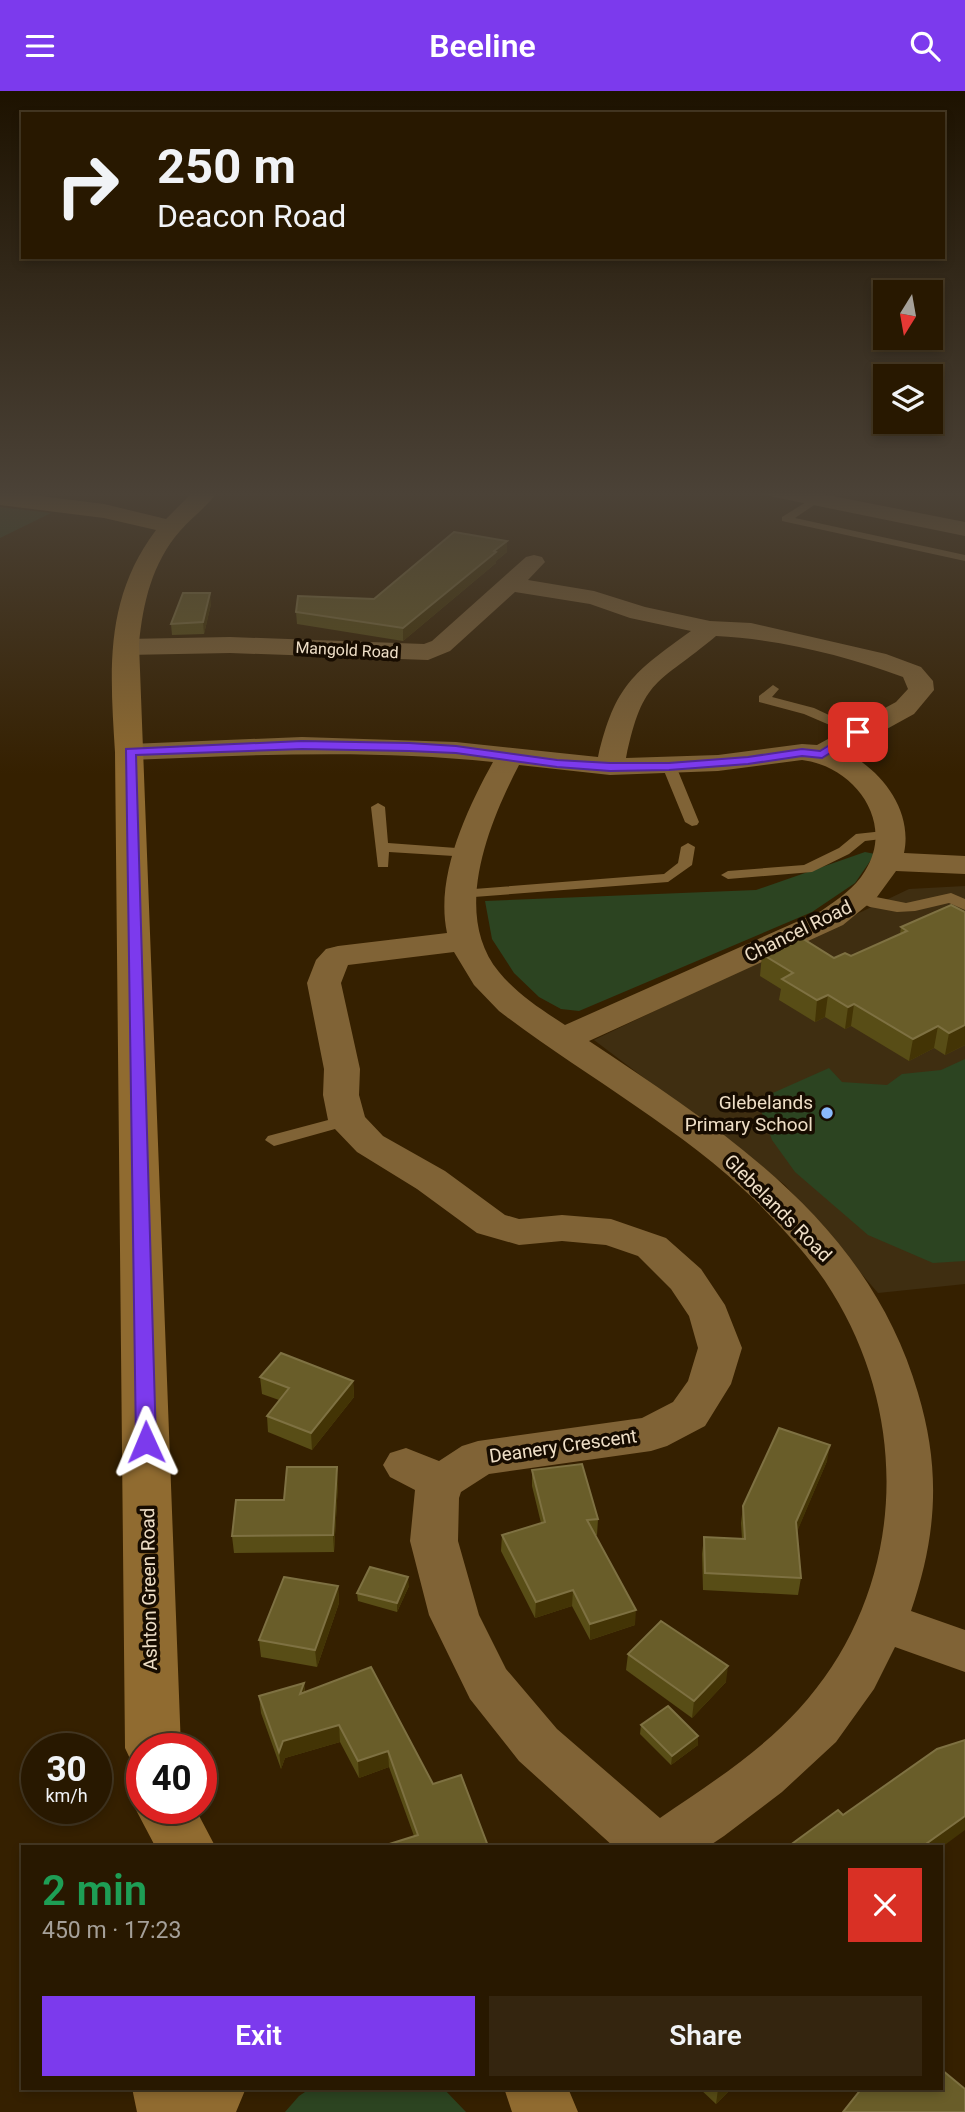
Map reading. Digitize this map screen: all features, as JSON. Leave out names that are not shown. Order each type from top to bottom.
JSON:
[{"type":"street","name":"Ashton Green Road","points":[[135,585],[126,620],[126,647],[153,1733]]},
{"type":"street","name":"Mangold Road","points":[[126,647],[235,645],[425,653],[442,646],[508,585]]},
{"type":"street","points":[[517,585],[594,598],[639,613],[710,628],[751,630],[877,660],[912,672],[920,681],[921,690],[915,700],[894,716],[858,732],[822,754]]},
{"type":"street","points":[[610,767],[624,712],[635,688],[662,663],[710,628]]},
{"type":"street","points":[[130,752],[316,745],[456,750],[509,758],[610,767],[669,767],[802,752],[822,754],[849,765],[876,791],[890,847],[965,865]]},
{"type":"street","name":"Glebelands Road","points":[[509,758],[499,775],[470,853],[461,894],[465,941],[485,977],[502,998],[712,1143],[748,1174],[825,1251],[854,1293],[886,1360],[903,1422],[911,1481],[906,1548],[883,1622],[856,1673],[818,1725],[759,1780],[665,1845]]},
{"type":"street","name":"Chancel Road","points":[[564,1039],[832,918],[861,899],[876,881],[890,847]]},
{"type":"street","points":[[347,1120],[341,1094],[342,1069],[338,1040],[324,983],[328,967],[338,956],[465,941]]},
{"type":"street","name":"Deanery Crescent","points":[[347,1120],[370,1144],[430,1180],[491,1224],[517,1247],[562,1228],[611,1232],[652,1247],[686,1279],[709,1315],[720,1348],[709,1384],[689,1414],[651,1434],[478,1458],[424,1474],[436,1498],[434,1541],[454,1615],[488,1684],[538,1745],[651,1845]]},
{"type":"street","points":[[883,1622],[965,1651]]},
{"type":"street","points":[[153,1845],[154,1824]]},
{"type":"street","points":[[173,1824],[185,1845]]},
{"type":"street","points":[[164,2090],[170,2112]]},
{"type":"street","points":[[203,2112],[213,2090]]},
{"type":"street","points":[[537,2090],[545,2112]]},
{"type":"lane","points":[[773,689],[763,699],[808,711],[858,732]]},
{"type":"lane","points":[[669,767],[692,822]]},
{"type":"lane","points":[[378,807],[383,864]]},
{"type":"lane","points":[[728,875],[807,869],[844,851],[862,837],[890,847]]},
{"type":"lane","points":[[383,847],[470,853]]},
{"type":"lane","points":[[461,894],[668,878],[685,865],[688,847]]},
{"type":"lane","points":[[861,899],[889,909],[905,910],[951,898],[965,905]]},
{"type":"lane","points":[[274,1140],[347,1120]]},
{"type":"shaded area","name":"Glebelands Primary School","points":[[965,886],[965,1284],[878,1293],[785,1185],[594,1040],[909,889]]},
{"type":"green space","points":[[865,852],[875,854],[855,883],[812,912],[579,1011],[561,1009],[539,997],[514,973],[492,939],[485,901],[756,890]]},
{"type":"green space","points":[[965,1059],[965,1261],[933,1263],[868,1235],[795,1172],[772,1140],[757,1100],[829,1068],[842,1082],[887,1085],[902,1074],[941,1070]]},
{"type":"green space","points":[[308,2090],[445,2090],[466,2112],[285,2112]]},
{"type":"building","points":[[390,585],[455,585],[403,628],[296,612],[298,596],[374,599]]},
{"type":"building","points":[[183,593],[210,593],[203,622],[171,624]]},
{"type":"building","points":[[951,905],[965,912],[965,1025],[949,1033],[938,1026],[913,1039],[854,1004],[848,1007],[828,995],[817,1000],[782,979],[793,973],[762,954],[800,937],[834,958],[845,953],[851,956],[907,931],[901,927]]},
{"type":"building","points":[[281,1353],[353,1381],[311,1433],[267,1416],[289,1388],[260,1377]]},
{"type":"building","points":[[779,1428],[830,1445],[796,1522],[801,1578],[705,1573],[704,1537],[745,1539],[743,1506]]},
{"type":"building","points":[[582,1464],[598,1519],[587,1520],[636,1610],[590,1624],[573,1590],[536,1602],[502,1535],[545,1522],[532,1470]]},
{"type":"building","points":[[287,1467],[337,1467],[333,1535],[232,1536],[236,1500],[284,1500]]},
{"type":"building","points":[[370,1567],[408,1577],[397,1603],[357,1593]]},
{"type":"building","points":[[284,1577],[338,1586],[315,1650],[259,1640]]},
{"type":"building","points":[[661,1621],[728,1666],[694,1701],[628,1654]]},
{"type":"building","points":[[371,1667],[433,1784],[461,1775],[488,1845],[386,1845],[418,1835],[388,1751],[358,1761],[339,1725],[283,1741],[279,1752],[259,1696],[304,1683],[300,1694]]},
{"type":"building","points":[[668,1706],[698,1736],[672,1756],[641,1725]]},
{"type":"building","points":[[965,1740],[965,1816],[924,1845],[790,1845],[838,1810],[843,1815],[937,1749]]},
{"type":"building","points":[[943,2071],[965,2089],[965,2112],[843,2112],[860,2090],[943,2090]]},
{"type":"place","name":"Glebelands Primary School","points":[[827,1113]]},
{"type":"route","points":[[146,1442],[130,752],[302,745],[409,747],[557,763],[610,767],[669,767],[802,752],[822,754],[858,732]]}]
